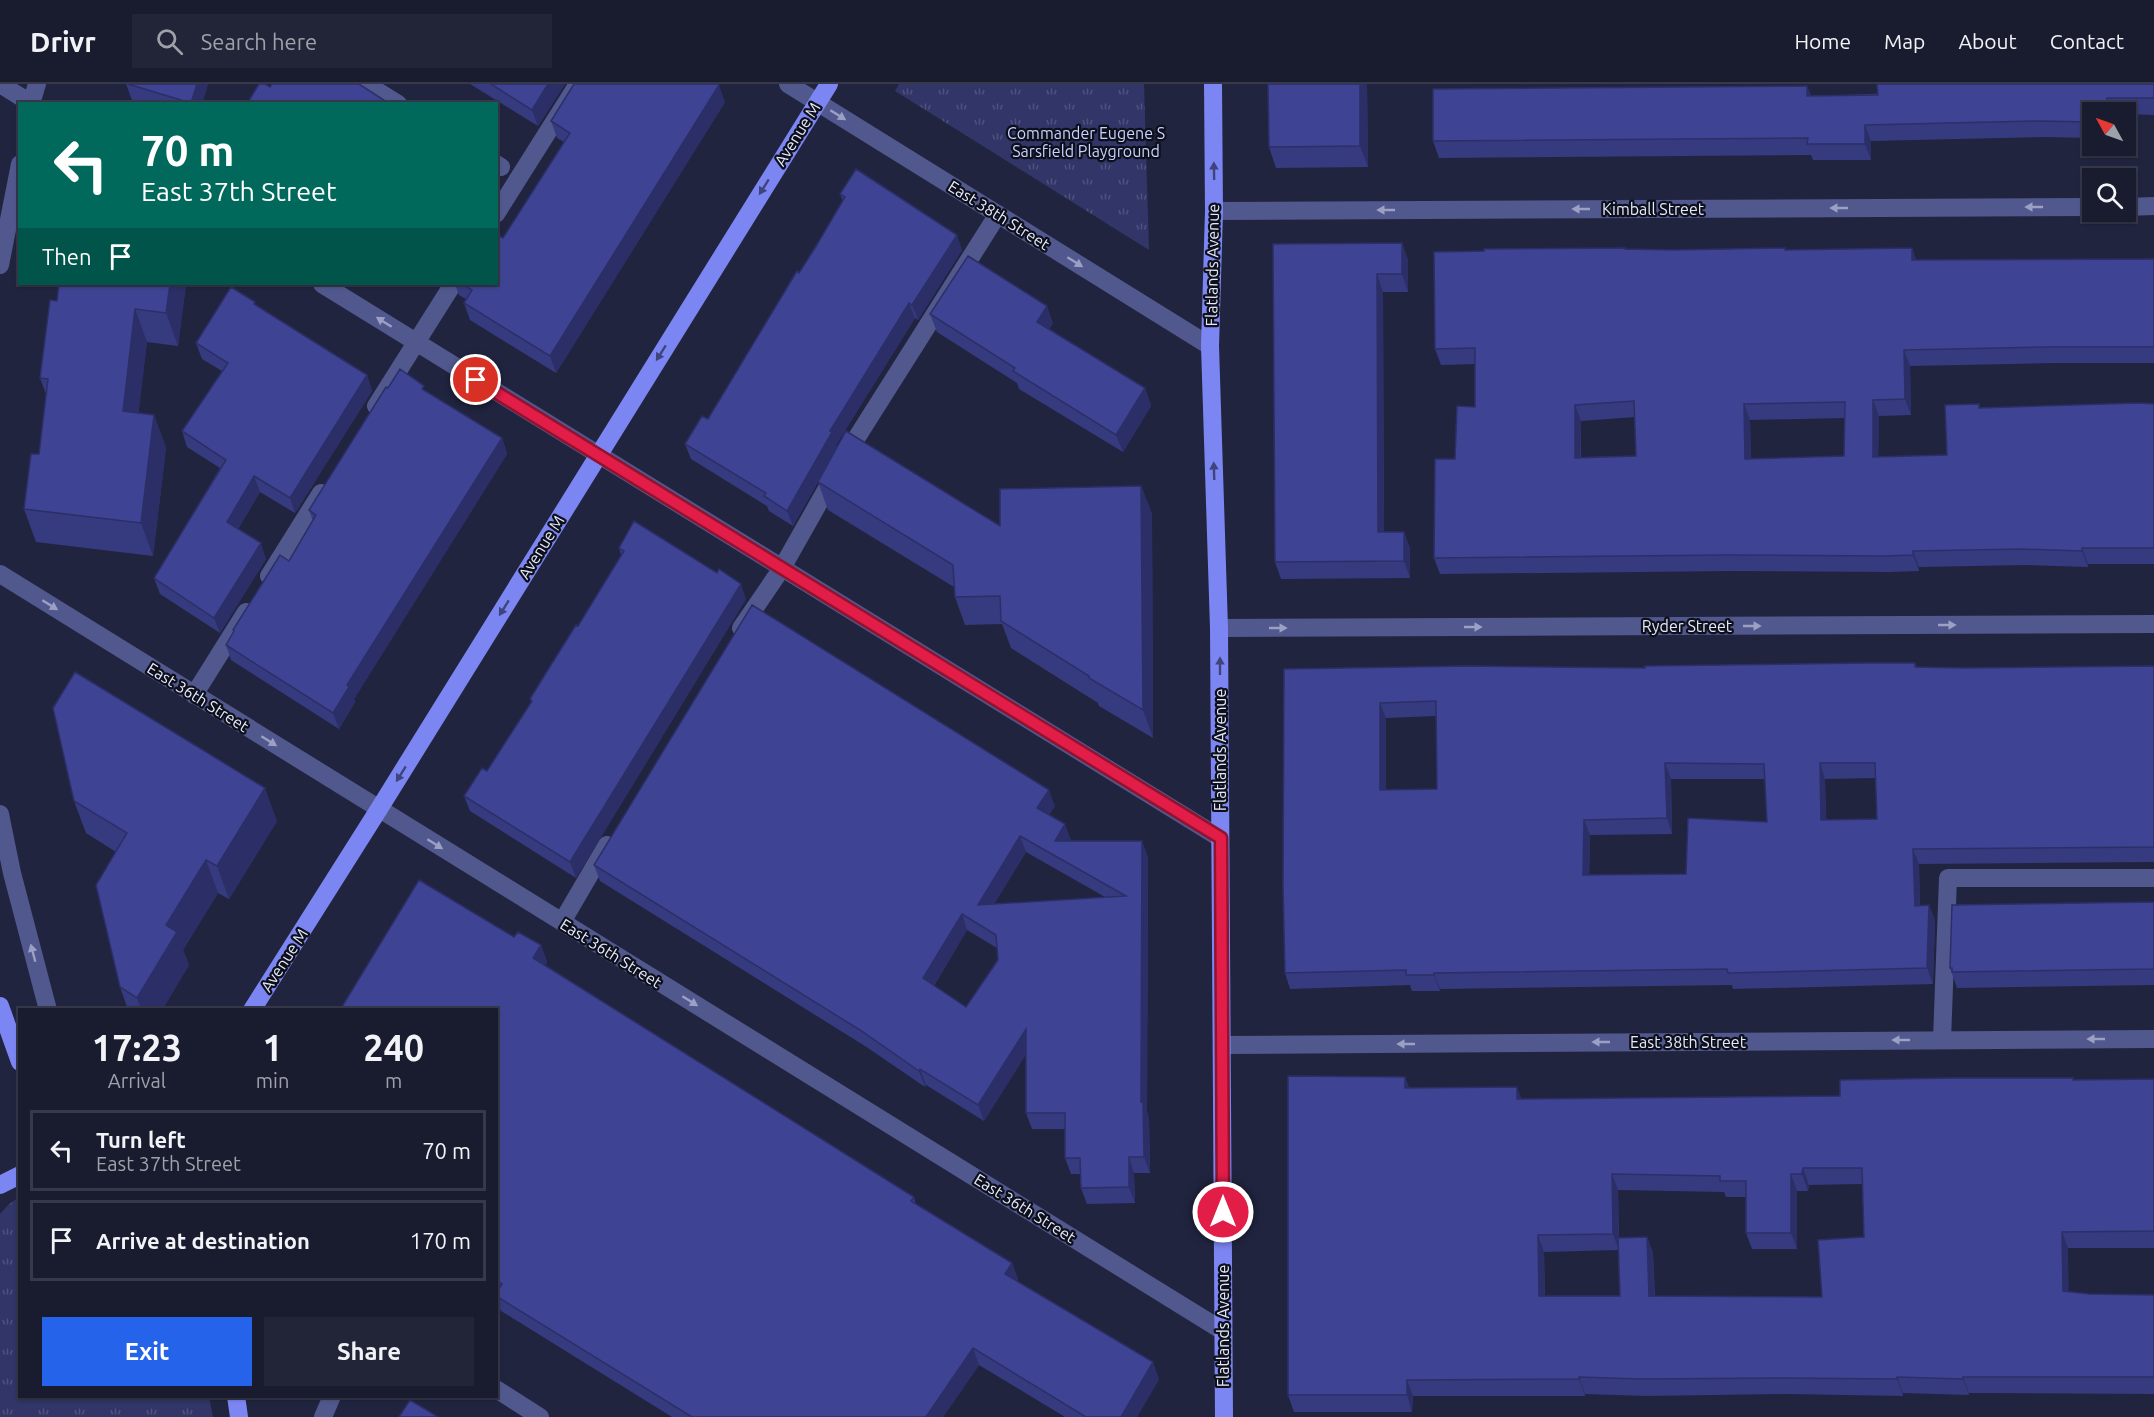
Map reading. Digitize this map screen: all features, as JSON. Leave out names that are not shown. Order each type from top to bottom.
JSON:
[{"type":"main road","name":"Avenue M","points":[[253,1008],[829,84]]},
{"type":"main road","name":"Flatlands Avenue","points":[[1213,84],[1214,211],[1210,346],[1219,628],[1224,1417]]},
{"type":"main road","points":[[0,1006],[18,1056]]},
{"type":"main road","points":[[0,1185],[18,1176]]},
{"type":"main road","points":[[236,1398],[239,1417]]},
{"type":"street","points":[[0,84],[30,102]]},
{"type":"street","points":[[32,102],[37,84]]},
{"type":"street","points":[[366,84],[395,102]]},
{"type":"street","points":[[498,211],[578,84]]},
{"type":"street","name":"East 38th Street","points":[[788,84],[1210,346]]},
{"type":"street","points":[[0,265],[18,174]]},
{"type":"street","points":[[2136,207],[2154,206]]},
{"type":"street","name":"Kimball Street","points":[[1214,211],[2082,207]]},
{"type":"street","points":[[729,646],[782,568],[847,453],[998,214]]},
{"type":"street","points":[[324,285],[1221,838]]},
{"type":"street","points":[[365,424],[452,285]]},
{"type":"street","points":[[194,694],[328,483]]},
{"type":"street","name":"East 36th Street","points":[[0,574],[1223,1331]]},
{"type":"street","name":"Ryder Street","points":[[1219,628],[2154,624]]},
{"type":"street","points":[[0,814],[12,873],[47,1008]]},
{"type":"street","points":[[562,922],[618,828]]},
{"type":"street","points":[[1942,1040],[1948,878],[2154,878]]},
{"type":"street","name":"East 38th Street","points":[[1222,1045],[2154,1039]]},
{"type":"street","points":[[498,1390],[540,1417]]},
{"type":"street","points":[[322,1417],[331,1398]]},
{"type":"green space","name":"Commander Eugene S Sarsfield Playground","points":[[899,84],[1144,84],[1149,250],[895,91]]},
{"type":"green space","points":[[18,1198],[18,1398],[209,1398],[213,1417],[0,1417],[0,1214]]},
{"type":"building","points":[[128,84],[197,84],[191,102]]},
{"type":"building","points":[[259,84],[270,87],[272,84],[359,84],[387,102],[248,102]]},
{"type":"building","points":[[491,84],[548,84],[532,110]]},
{"type":"building","points":[[574,84],[719,85],[550,356],[464,303],[472,290],[464,285],[498,285],[498,235],[503,238],[570,133],[551,121]]},
{"type":"building","points":[[1268,84],[1360,84],[1360,146],[1269,147]]},
{"type":"building","points":[[1877,84],[2154,84],[2154,98],[2107,98],[2107,102],[2082,102],[2082,122],[1865,125],[1865,144],[1807,144],[1808,138],[1433,141],[1433,89],[1807,86],[1807,96],[1878,95]]},
{"type":"building","points":[[856,169],[957,235],[912,305],[909,303],[830,431],[832,432],[787,511],[764,496],[766,493],[685,444],[702,416],[708,419],[797,271],[799,273],[815,248],[845,197],[840,194]]},
{"type":"building","points":[[1402,243],[1402,274],[1377,274],[1378,532],[1404,532],[1404,561],[1275,562],[1273,244]]},
{"type":"building","points":[[1912,248],[1912,260],[2154,259],[2154,347],[1904,350],[1905,399],[1873,400],[1873,457],[1947,455],[1945,405],[1979,404],[1979,408],[2154,404],[2154,548],[2082,548],[2082,551],[2021,549],[1913,551],[1913,555],[1884,556],[1434,558],[1435,459],[1455,459],[1457,406],[1475,407],[1475,348],[1435,349],[1434,252],[1484,251],[1484,249]],"holes":[[[1634,401],[1636,456],[1575,458],[1575,405]],[[1845,402],[1844,456],[1745,459],[1744,404]]]},
{"type":"building","points":[[968,256],[1047,306],[1037,322],[1145,388],[1116,435],[1013,371],[1015,368],[930,314]]},
{"type":"building","points":[[59,285],[170,285],[166,313],[135,309],[123,411],[154,415],[141,523],[24,509],[31,454],[39,454],[48,379],[40,378],[50,300],[57,301]]},
{"type":"building","points":[[231,287],[367,375],[290,498],[254,476],[227,522],[261,543],[214,618],[154,578],[226,460],[182,431],[228,363],[196,343]]},
{"type":"building","points":[[400,369],[424,386],[422,389],[502,438],[347,685],[349,687],[333,713],[226,645],[280,555],[289,561],[316,515],[309,510],[386,387],[388,388]]},
{"type":"building","points":[[846,431],[1000,526],[1000,489],[1141,486],[1143,710],[1001,621],[1000,596],[955,597],[953,565],[818,482]]},
{"type":"building","points":[[634,521],[717,573],[719,569],[741,584],[570,862],[464,796],[482,768],[487,771],[532,701],[530,699],[624,551],[619,548]]},
{"type":"building","points":[[752,605],[1049,790],[1037,808],[1065,824],[1055,841],[1142,841],[1141,1102],[1143,1102],[1144,1157],[1129,1157],[1129,1187],[1081,1188],[1080,1158],[1065,1158],[1065,1113],[1026,1113],[1026,1029],[978,1105],[920,1069],[919,1071],[860,1030],[594,865]],"holes":[[[1020,836],[1126,896],[978,905]],[[962,914],[996,935],[998,960],[966,1007],[923,978]]]},
{"type":"building","points":[[1915,663],[1915,667],[1964,668],[2154,666],[2154,847],[1913,849],[1915,906],[1929,905],[1927,968],[1728,973],[1727,969],[1434,973],[1434,975],[1406,975],[1406,970],[1285,973],[1284,669],[1467,666],[1645,668],[1645,666]],"holes":[[[1436,701],[1437,789],[1380,790],[1380,703]],[[1665,763],[1764,764],[1767,822],[1688,818],[1686,874],[1583,875],[1584,820],[1667,818]],[[1820,763],[1875,763],[1877,819],[1821,820]]]},
{"type":"building","points":[[75,672],[265,788],[217,866],[206,860],[166,925],[177,932],[137,998],[120,987],[96,885],[127,833],[74,801],[53,708]]},
{"type":"building","points":[[419,880],[514,937],[518,932],[541,945],[533,958],[914,1197],[911,1201],[1012,1263],[1005,1274],[1153,1362],[1121,1417],[1086,1417],[973,1348],[926,1417],[692,1417],[498,1297],[498,1290],[502,1284],[498,1281],[498,1008],[341,1008]]},
{"type":"building","points":[[2154,902],[2154,969],[1952,972],[1950,968],[1952,905]]},
{"type":"building","points":[[1288,1076],[1405,1077],[1405,1088],[1517,1087],[1517,1099],[1840,1096],[1840,1080],[2154,1079],[2154,1231],[2062,1232],[2063,1291],[2089,1294],[2154,1295],[2154,1377],[1640,1379],[1579,1377],[1579,1379],[1407,1380],[1407,1395],[1288,1395]],"holes":[[[1803,1168],[1862,1168],[1864,1237],[1818,1240],[1822,1297],[1649,1296],[1647,1237],[1618,1238],[1620,1296],[1539,1296],[1538,1235],[1613,1234],[1612,1174],[1720,1176],[1720,1181],[1746,1181],[1746,1233],[1791,1233],[1791,1174],[1802,1174]]]},
{"type":"building","points":[[410,1400],[438,1417],[399,1417]]},
{"type":"route","points":[[476,380],[1221,838],[1223,1212]]}]
